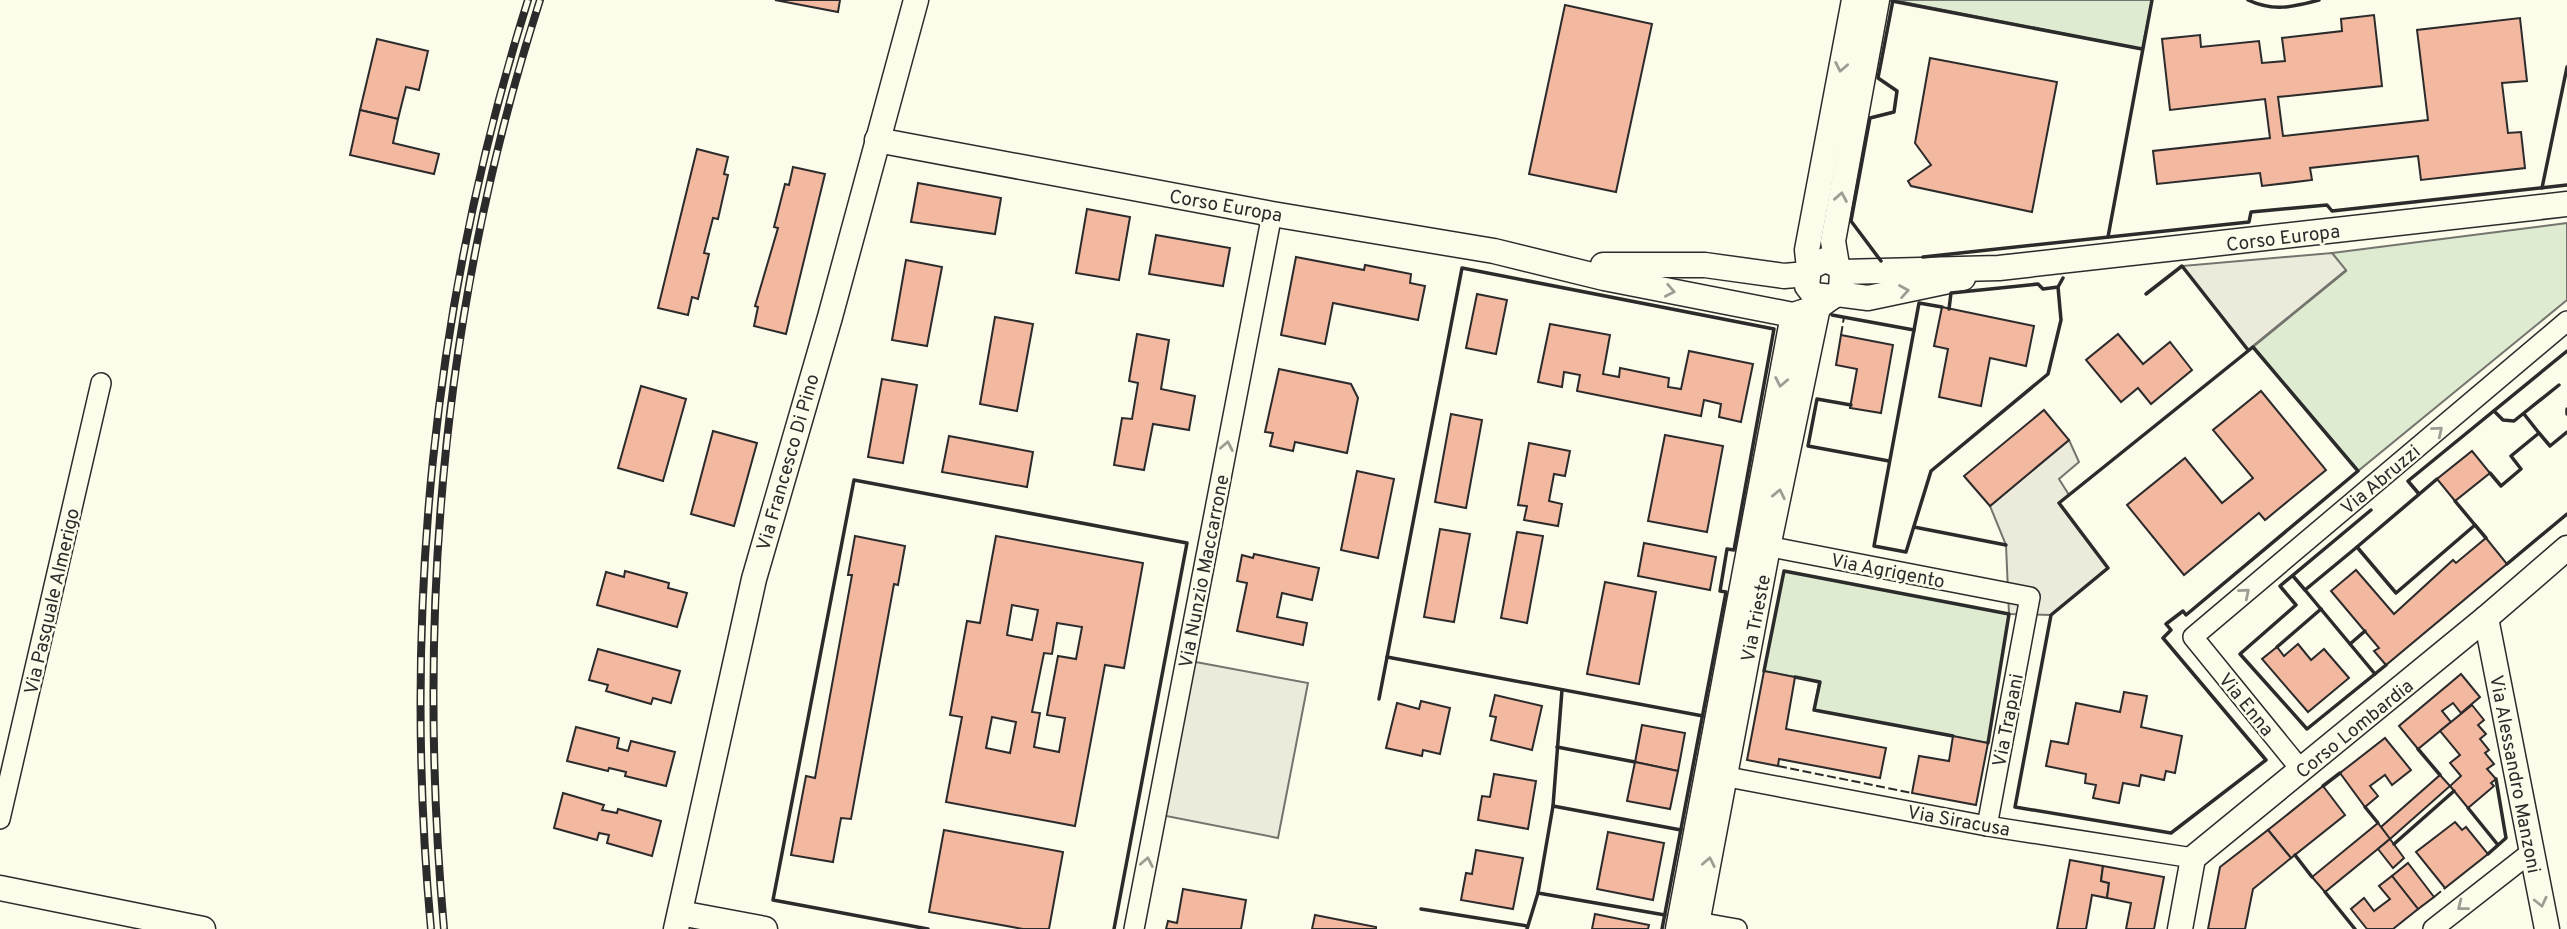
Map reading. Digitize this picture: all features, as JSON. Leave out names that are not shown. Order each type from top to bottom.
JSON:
[{"type":"street","name":"Via Francesco Di Pino","points":[[678,921],[754,579],[916,0]]},
{"type":"street","points":[[1833,287],[1814,295],[1807,286],[1807,250],[1854,0]]},
{"type":"street","name":"Via Trieste","points":[[1760,545],[1833,287],[1833,240],[1877,0]]},
{"type":"street","name":"Corso Europa","points":[[877,140],[1272,214],[1532,259]]},
{"type":"street","name":"Corso Europa","points":[[1833,287],[1868,298],[1999,268],[2567,204]]},
{"type":"street","name":"Via Nunzio Maccarrone","points":[[1134,929],[1272,214]]},
{"type":"street","points":[[1532,259],[1631,267],[1705,265],[1784,276],[1808,271],[1825,260],[1833,287]]},
{"type":"street","points":[[1532,259],[1604,278],[1793,315],[1833,287]]},
{"type":"street","points":[[1747,306],[1742,295],[1749,272]]},
{"type":"street","name":"Via Trieste","points":[[1688,925],[1760,545],[1793,315]]},
{"type":"street","name":"Via Abruzzi","points":[[2193,637],[2567,321]]},
{"type":"street","name":"Via Pasquale Almerigo","points":[[0,819],[101,383]]},
{"type":"street","name":"Via Agrigento","points":[[1760,545],[2030,597],[2026,614]]},
{"type":"street","name":"Corso Lombardia","points":[[2193,859],[2567,548]]},
{"type":"street","name":"Via Trapani","points":[[1987,826],[2026,614]]},
{"type":"street","name":"Via Alessandro Manzoni","points":[[2486,618],[2547,929]]},
{"type":"street","name":"Via Enna","points":[[2193,637],[2302,771]]},
{"type":"street","name":"Via Siracusa","points":[[1716,775],[1987,826],[2193,859]]},
{"type":"street","points":[[2433,929],[2530,853]]},
{"type":"street","points":[[2180,929],[2193,859]]},
{"type":"street","points":[[0,888],[202,929]]},
{"type":"street","points":[[678,921],[765,929]]},
{"type":"street","points":[[1688,925],[1737,929]]},
{"type":"green space","points":[[1893,0],[2152,0],[2142,49]]},
{"type":"green space","points":[[2567,223],[2567,300],[2358,471],[2253,347],[2346,271],[2332,253]]},
{"type":"green space","points":[[1784,571],[2009,614],[1988,743],[1814,710],[1819,682],[1764,671]]},
{"type":"shaded area","points":[[2332,253],[2346,270],[2248,350],[2182,266]]},
{"type":"shaded area","points":[[2069,440],[2079,462],[2059,479],[2069,495],[2059,503],[2108,568],[2051,615],[2009,614],[2006,545],[1990,506]]},
{"type":"shaded area","points":[[1185,660],[1308,683],[1278,838],[1156,814]]},
{"type":"building","points":[[775,0],[840,0],[838,12]]},
{"type":"building","points":[[1565,5],[1652,24],[1616,192],[1529,174]]},
{"type":"building","points":[[2374,15],[2382,86],[2278,97],[2283,136],[2428,120],[2417,30],[2520,18],[2527,81],[2502,83],[2508,133],[2521,132],[2525,168],[2421,180],[2418,156],[2310,168],[2312,180],[2262,186],[2260,173],[2157,184],[2153,151],[2270,138],[2265,99],[2170,110],[2162,39],[2200,35],[2201,47],[2259,41],[2262,63],[2285,61],[2282,38],[2342,31],[2341,19]]},
{"type":"building","points":[[377,39],[428,51],[419,90],[406,87],[398,119],[360,110]]},
{"type":"building","points":[[1930,58],[2057,82],[2032,212],[1911,186],[1908,181],[1931,165],[1915,143]]},
{"type":"building","points":[[360,110],[398,119],[393,143],[439,154],[434,174],[350,155]]},
{"type":"building","points":[[697,149],[728,157],[724,174],[728,175],[718,219],[713,218],[704,253],[709,254],[698,299],[692,297],[688,315],[658,308]]},
{"type":"building","points":[[793,167],[825,174],[786,334],[754,326],[758,307],[755,306],[778,228],[774,227],[785,184],[789,185]]},
{"type":"building","points":[[918,183],[1001,198],[995,234],[911,222]]},
{"type":"building","points":[[1087,209],[1130,217],[1119,280],[1076,273]]},
{"type":"building","points":[[1156,235],[1230,248],[1223,286],[1149,274]]},
{"type":"building","points":[[1296,257],[1364,270],[1365,265],[1411,274],[1410,283],[1425,286],[1418,320],[1333,303],[1325,344],[1281,335]]},
{"type":"building","points":[[906,260],[942,267],[927,346],[892,340]]},
{"type":"building","points":[[1477,294],[1507,300],[1496,354],[1466,348]]},
{"type":"building","points":[[1942,307],[2034,326],[2026,366],[1990,358],[1981,406],[1939,397],[1948,349],[1934,346]]},
{"type":"building","points":[[995,317],[1033,324],[1017,411],[980,404]]},
{"type":"building","points":[[1550,324],[1610,335],[1603,374],[1619,377],[1620,368],[1669,378],[1668,387],[1681,389],[1689,351],[1753,364],[1741,422],[1719,417],[1721,404],[1704,400],[1701,416],[1577,391],[1580,375],[1564,372],[1562,387],[1538,382]]},
{"type":"building","points":[[1137,334],[1169,340],[1161,389],[1195,396],[1189,430],[1153,424],[1144,470],[1114,465],[1122,418],[1132,419],[1138,383],[1129,381]]},
{"type":"building","points":[[2118,334],[2143,364],[2170,342],[2192,370],[2151,404],[2138,388],[2121,402],[2086,360]]},
{"type":"building","points":[[1841,335],[1893,345],[1881,413],[1850,408],[1857,369],[1836,365]]},
{"type":"building","points":[[1279,369],[1351,384],[1358,398],[1347,453],[1295,442],[1293,451],[1270,446],[1273,433],[1265,432]]},
{"type":"building","points":[[882,379],[917,385],[903,463],[868,457]]},
{"type":"building","points":[[641,386],[686,399],[663,481],[618,468]]},
{"type":"building","points":[[2261,391],[2326,470],[2265,520],[2259,513],[2184,575],[2127,505],[2185,458],[2222,503],[2253,478],[2213,430]]},
{"type":"building","points":[[2044,410],[2069,440],[1990,506],[1964,476]]},
{"type":"building","points":[[1451,414],[1482,420],[1466,508],[1435,502]]},
{"type":"building","points":[[713,431],[757,443],[734,526],[691,514]]},
{"type":"building","points":[[1665,435],[1723,446],[1707,532],[1648,521]]},
{"type":"building","points":[[949,436],[1033,452],[1027,487],[942,472]]},
{"type":"building","points":[[1529,443],[1570,451],[1565,476],[1554,474],[1549,501],[1562,504],[1558,526],[1524,520],[1527,506],[1518,505]]},
{"type":"building","points":[[2472,451],[2490,473],[2455,501],[2437,479]]},
{"type":"building","points":[[1357,471],[1394,479],[1378,558],[1341,550]]},
{"type":"building","points":[[1440,529],[1470,534],[1454,622],[1424,617]]},
{"type":"building","points":[[1517,532],[1543,536],[1527,623],[1501,618]]},
{"type":"building","points":[[855,536],[905,546],[898,585],[894,584],[851,819],[841,818],[833,862],[791,855],[806,776],[815,778],[852,575],[848,575]]},
{"type":"building","points":[[996,536],[1143,563],[1124,668],[1105,665],[1075,826],[946,802],[962,717],[950,715],[967,621],[980,623]],"holes":[[[1012,605],[1038,610],[1032,640],[1007,635]],[[1057,623],[1082,627],[1076,659],[1058,656],[1047,715],[1065,718],[1059,752],[1034,747],[1040,713],[1032,712],[1044,653],[1052,654]],[[992,717],[1016,722],[1010,753],[986,748]]]},
{"type":"building","points":[[2486,538],[2507,564],[2386,665],[2374,651],[2379,648],[2331,591],[2356,570],[2394,614],[2453,560],[2456,563]]},
{"type":"building","points":[[1644,543],[1716,557],[1710,590],[1638,576]]},
{"type":"building","points":[[1254,554],[1319,568],[1312,600],[1282,593],[1277,617],[1307,623],[1303,645],[1237,631],[1247,583],[1237,581],[1242,555],[1253,558]]},
{"type":"building","points":[[625,571],[669,583],[668,588],[687,593],[677,627],[597,605],[606,572],[624,577]]},
{"type":"building","points":[[1605,582],[1656,592],[1639,684],[1587,674]]},
{"type":"building","points":[[2298,644],[2311,660],[2324,649],[2349,678],[2308,712],[2262,659],[2277,647],[2284,656]]},
{"type":"building","points":[[598,649],[680,671],[671,703],[653,698],[651,704],[606,691],[608,685],[589,680]]},
{"type":"building","points":[[1764,671],[1795,677],[1786,729],[1886,748],[1880,778],[1779,759],[1778,766],[1747,760]]},
{"type":"building","points":[[2461,674],[2480,697],[2461,713],[2453,703],[2442,711],[2451,722],[2418,749],[2399,726]]},
{"type":"building","points":[[2124,692],[2147,696],[2141,727],[2182,736],[2175,773],[2166,771],[2164,780],[2141,775],[2139,786],[2123,783],[2119,803],[2093,798],[2096,785],[2085,783],[2086,774],[2046,766],[2051,741],[2068,744],[2076,703],[2120,712]]},
{"type":"building","points":[[1495,695],[1542,706],[1532,750],[1491,740],[1496,717],[1490,716]]},
{"type":"building","points":[[1421,701],[1450,708],[1440,754],[1423,750],[1422,756],[1386,748],[1397,703],[1419,709]]},
{"type":"building","points":[[2472,705],[2484,720],[2478,725],[2486,734],[2480,739],[2489,750],[2485,753],[2494,764],[2487,769],[2496,779],[2491,783],[2494,786],[2468,808],[2450,786],[2461,776],[2450,763],[2460,755],[2440,731]]},
{"type":"building","points":[[1642,725],[1685,733],[1678,771],[1635,762]]},
{"type":"building","points":[[576,727],[619,738],[617,748],[628,751],[631,741],[675,752],[666,786],[625,776],[626,772],[609,768],[608,771],[567,761]]},
{"type":"building","points":[[1953,736],[1988,743],[1976,805],[1912,793],[1919,756],[1949,761]]},
{"type":"building","points":[[2385,738],[2411,770],[2392,785],[2385,775],[2370,786],[2378,796],[2365,807],[2340,773]]},
{"type":"building","points":[[1635,762],[1678,771],[1670,809],[1627,801]]},
{"type":"building","points":[[1494,774],[1536,781],[1528,829],[1478,820],[1482,796],[1490,797]]},
{"type":"building","points":[[2440,775],[2450,786],[2390,839],[2381,827]]},
{"type":"building","points":[[2323,786],[2345,815],[2291,858],[2268,830]]},
{"type":"building","points":[[563,793],[604,805],[602,810],[617,813],[618,809],[661,821],[652,856],[607,843],[609,835],[599,833],[597,840],[554,828]]},
{"type":"building","points":[[2455,822],[2462,830],[2466,827],[2488,854],[2445,888],[2416,852]]},
{"type":"building","points":[[2378,823],[2390,839],[2325,892],[2312,877]]},
{"type":"building","points":[[944,830],[1063,852],[1049,929],[1023,929],[929,912]]},
{"type":"building","points":[[2268,830],[2291,858],[2253,889],[2245,929],[2208,929],[2220,867]]},
{"type":"building","points":[[1608,832],[1664,843],[1653,900],[1597,889]]},
{"type":"building","points":[[2390,839],[2404,858],[2393,868],[2378,849]]},
{"type":"building","points":[[1476,850],[1523,858],[1513,909],[1461,900],[1466,873],[1472,874]]},
{"type":"building","points":[[2070,860],[2103,866],[2101,881],[2109,883],[2107,898],[2092,895],[2086,929],[2057,929]]},
{"type":"building","points":[[2408,863],[2434,897],[2418,909],[2392,876]]},
{"type":"building","points":[[2103,866],[2164,877],[2154,929],[2126,929],[2131,903],[2107,898],[2109,883],[2101,881]]},
{"type":"building","points":[[2392,876],[2418,909],[2393,929],[2367,929],[2351,909],[2364,898],[2374,911],[2390,899],[2379,886]]},
{"type":"building","points":[[1183,889],[1246,900],[1241,929],[1166,929],[1168,921],[1177,923]]},
{"type":"building","points":[[1595,914],[1649,925],[1648,929],[1592,929]]},
{"type":"building","points":[[1315,915],[1376,927],[1376,929],[1312,929]]},
{"type":"railway","points":[[431,929],[423,811],[421,694],[424,576],[433,460],[448,343],[469,228],[495,113],[528,0]]},
{"type":"railway","points":[[444,929],[436,811],[434,694],[436,576],[445,460],[460,343],[480,228],[507,113],[540,0]]},
{"type":"fence","points":[[1841,335],[1844,317]]},
{"type":"fence","points":[[1778,766],[1912,793]]},
{"type":"fence","points":[[2434,897],[2445,888]]},
{"type":"wall","points":[[1881,261],[1851,221],[1870,118],[1894,112],[1897,91],[1878,78],[1893,0]]},
{"type":"wall","points":[[2108,237],[2152,0]]},
{"type":"wall","points":[[2248,0],[2275,7],[2319,0]]},
{"type":"wall","points":[[1892,1],[2142,49]]},
{"type":"wall","points":[[2542,188],[2567,67]]},
{"type":"wall","points":[[1923,257],[2249,222],[2251,212],[2327,205],[2332,211],[2567,185]]},
{"type":"wall","points":[[2146,294],[2182,266],[2248,350]]},
{"type":"wall","points":[[1379,699],[1462,268],[1774,329],[1734,550],[1727,549],[1720,591],[1726,592],[1662,929]]},
{"type":"wall","points":[[1949,309],[1951,293],[2038,284],[2043,289],[2058,287],[2063,278]]},
{"type":"wall","points":[[1942,307],[1919,303],[1874,546],[1906,552],[1931,471],[2048,374],[2061,320],[2058,287]]},
{"type":"wall","points":[[1832,315],[1914,330]]},
{"type":"wall","points":[[2253,347],[2358,471],[2186,615],[2183,611],[2166,624],[2171,630],[2163,638],[2266,760],[2171,833],[2015,807],[2051,615],[2108,568],[2059,503],[2253,347]]},
{"type":"wall","points":[[2419,494],[2408,481],[2567,351]]},
{"type":"wall","points":[[2494,411],[2503,420],[2514,421],[2559,385]]},
{"type":"wall","points":[[1851,405],[1817,399],[1808,446],[1889,461]]},
{"type":"wall","points":[[2567,409],[2567,414]]},
{"type":"wall","points":[[2524,414],[2539,433]]},
{"type":"wall","points":[[2490,473],[2501,486],[2521,469],[2511,456],[2539,433],[2550,446],[2567,432]]},
{"type":"wall","points":[[2357,547],[2437,479]]},
{"type":"wall","points":[[928,929],[773,900],[854,480],[1187,543],[1114,929]]},
{"type":"wall","points":[[2455,501],[2475,525]]},
{"type":"wall","points":[[2371,510],[2280,586],[2296,605],[2240,654],[2307,729],[2386,665]]},
{"type":"wall","points":[[2507,564],[2567,514]]},
{"type":"wall","points":[[2350,644],[2305,590],[2357,547],[2396,593],[2475,525],[2486,538]]},
{"type":"wall","points":[[1914,527],[2006,545]]},
{"type":"wall","points":[[1764,671],[1784,571],[2009,614],[1988,743]]},
{"type":"wall","points":[[2293,576],[2305,590]]},
{"type":"wall","points":[[2277,647],[2321,609]]},
{"type":"wall","points":[[2365,631],[2350,644],[2375,674]]},
{"type":"wall","points":[[1387,657],[1703,716]]},
{"type":"wall","points":[[1795,677],[1820,682],[1814,710],[1953,736]]},
{"type":"wall","points":[[1527,929],[1538,893],[1553,806],[1562,690]]},
{"type":"wall","points":[[1557,747],[1635,762]]},
{"type":"wall","points":[[2418,749],[2440,775]]},
{"type":"wall","points":[[2323,786],[2340,773]]},
{"type":"wall","points":[[2488,854],[2506,838],[2496,779]]},
{"type":"wall","points":[[2394,844],[2454,791]]},
{"type":"wall","points":[[1553,806],[1681,830]]},
{"type":"wall","points":[[2365,807],[2378,823]]},
{"type":"wall","points":[[2468,808],[2498,845]]},
{"type":"wall","points":[[2295,855],[2312,877]]},
{"type":"wall","points":[[2325,892],[2355,929]]},
{"type":"wall","points":[[1538,893],[1665,915]]},
{"type":"wall","points":[[1421,909],[1527,926]]}]
